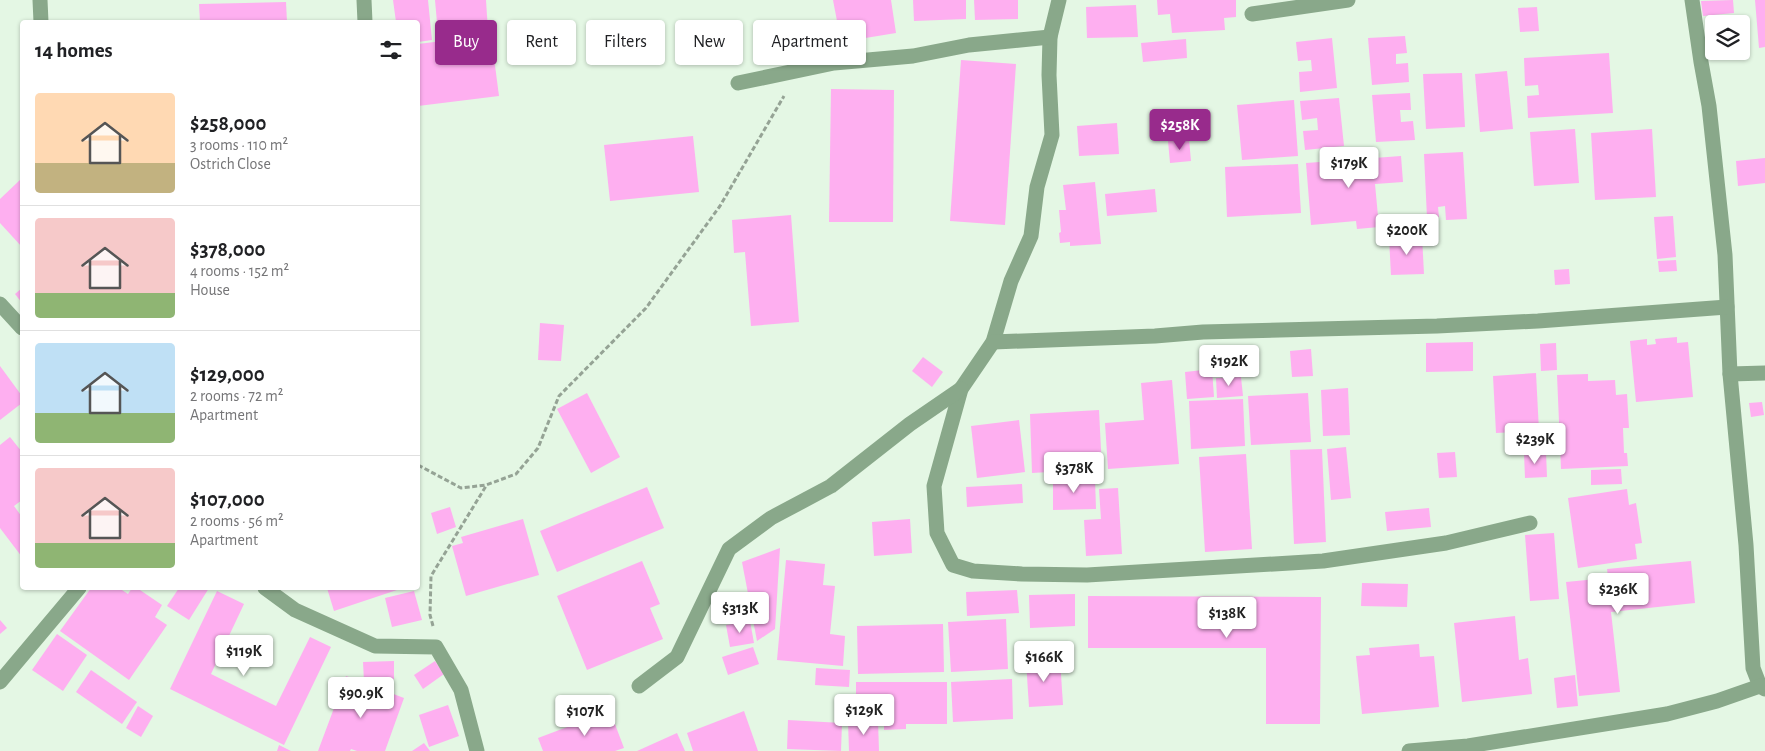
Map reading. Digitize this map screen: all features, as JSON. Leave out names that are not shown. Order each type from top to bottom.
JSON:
[{"type":"street","points":[[40,0],[41,20]]},
{"type":"street","points":[[364,0],[365,20]]},
{"type":"street","points":[[1059,0],[1050,37],[1049,75],[1052,135],[1036,187],[1031,236],[1011,281],[993,342],[961,389],[934,486],[937,533],[953,565],[973,571],[1087,575],[1323,561],[1446,543],[1530,523]]},
{"type":"street","points":[[1252,14],[1348,0]]},
{"type":"street","points":[[1409,751],[1468,746],[1667,714],[1763,688],[1753,668],[1746,545],[1730,374],[1725,255],[1709,106],[1692,0]]},
{"type":"street","points":[[738,83],[799,72],[834,63],[913,56],[969,45],[1050,37]]},
{"type":"street","points":[[0,304],[20,326]]},
{"type":"street","points":[[993,342],[1155,336],[1203,332],[1437,326],[1538,321],[1727,307]]},
{"type":"street","points":[[1730,374],[1765,373]]},
{"type":"street","points":[[638,686],[677,657],[729,549],[771,518],[831,486],[910,424],[961,389]]},
{"type":"street","points":[[0,682],[76,590]]},
{"type":"street","points":[[268,590],[295,610],[375,646],[436,647],[461,690],[477,751]]},
{"type":"path","points":[[420,466],[461,488],[486,485],[516,474],[538,448],[558,396],[646,308],[720,206],[760,135],[799,72]]},
{"type":"path","points":[[436,647],[430,615],[430,576],[486,485]]},
{"type":"building","points":[[393,0],[428,0],[432,40],[420,42],[420,20],[396,20]]},
{"type":"building","points":[[435,0],[486,0],[487,20],[437,20]]},
{"type":"building","points":[[833,0],[891,0],[896,33],[866,38],[866,20],[837,20]]},
{"type":"building","points":[[913,0],[966,0],[966,19],[914,21]]},
{"type":"building","points":[[974,0],[1018,0],[1018,19],[975,20]]},
{"type":"building","points":[[1157,0],[1236,0],[1236,17],[1224,18],[1225,30],[1172,33],[1170,14],[1158,15]]},
{"type":"building","points":[[1733,0],[1734,13],[1703,16],[1701,1]]},
{"type":"building","points":[[1755,0],[1765,0],[1765,47],[1759,48]]},
{"type":"building","points":[[286,2],[287,20],[200,20],[199,4]]},
{"type":"building","points":[[1136,5],[1138,37],[1087,38],[1086,7]]},
{"type":"building","points":[[1537,7],[1539,31],[1520,32],[1518,8]]},
{"type":"building","points":[[1405,36],[1407,53],[1396,54],[1396,64],[1408,63],[1409,82],[1372,85],[1368,38]]},
{"type":"building","points":[[1332,38],[1337,88],[1300,92],[1299,72],[1312,71],[1311,60],[1298,61],[1296,42]]},
{"type":"building","points":[[1186,39],[1187,58],[1143,62],[1141,43]]},
{"type":"building","points":[[435,42],[435,65],[495,65],[499,96],[420,106],[420,44]]},
{"type":"building","points":[[1609,53],[1613,113],[1528,118],[1527,96],[1539,95],[1538,85],[1525,86],[1524,58]]},
{"type":"building","points":[[961,60],[1016,64],[1005,225],[950,221]]},
{"type":"building","points":[[1507,71],[1513,129],[1480,132],[1475,74]]},
{"type":"building","points":[[1462,73],[1465,127],[1426,129],[1423,74]]},
{"type":"building","points":[[831,89],[894,90],[893,222],[829,222]]},
{"type":"building","points":[[1410,93],[1411,110],[1400,110],[1401,122],[1413,121],[1415,140],[1376,142],[1372,95]]},
{"type":"building","points":[[1339,98],[1344,146],[1305,150],[1303,131],[1318,130],[1317,118],[1302,120],[1300,101]]},
{"type":"building","points":[[1294,100],[1298,156],[1242,160],[1237,105]]},
{"type":"building","points":[[1117,123],[1119,154],[1079,156],[1077,126]]},
{"type":"building","points":[[1575,129],[1579,183],[1534,186],[1530,132]]},
{"type":"building","points":[[1652,129],[1656,197],[1595,200],[1591,133]]},
{"type":"building","points":[[693,136],[699,192],[610,201],[604,145]]},
{"type":"building","points":[[1189,139],[1191,161],[1170,163],[1168,141]]},
{"type":"building","points":[[1463,152],[1467,219],[1446,220],[1445,206],[1438,207],[1439,217],[1427,218],[1424,154]]},
{"type":"building","points":[[1401,156],[1403,182],[1375,184],[1379,227],[1357,229],[1356,221],[1311,225],[1306,163]]},
{"type":"building","points":[[1765,158],[1765,183],[1738,186],[1736,161]]},
{"type":"building","points":[[1298,164],[1301,213],[1227,217],[1225,167]]},
{"type":"building","points":[[20,180],[20,245],[0,223],[0,199]]},
{"type":"building","points":[[1095,182],[1101,244],[1070,246],[1070,242],[1060,243],[1059,210],[1066,210],[1063,185]]},
{"type":"building","points":[[1155,189],[1157,212],[1107,216],[1105,194]]},
{"type":"building","points":[[791,215],[799,322],[751,326],[745,252],[734,253],[732,220]]},
{"type":"building","points":[[1673,216],[1676,257],[1657,259],[1654,217]]},
{"type":"building","points":[[1422,236],[1424,274],[1391,275],[1389,238]]},
{"type":"building","points":[[1676,260],[1677,271],[1659,272],[1658,261]]},
{"type":"building","points":[[1569,269],[1570,284],[1555,285],[1554,270]]},
{"type":"building","points":[[20,290],[20,300],[15,294]]},
{"type":"building","points":[[540,323],[564,325],[561,361],[538,360]]},
{"type":"building","points":[[1677,337],[1677,343],[1688,342],[1693,397],[1636,402],[1630,341],[1647,339],[1647,345],[1656,344],[1655,339]]},
{"type":"building","points":[[1473,342],[1473,371],[1426,372],[1426,343]]},
{"type":"building","points":[[1556,343],[1557,370],[1541,371],[1540,344]]},
{"type":"building","points":[[1311,349],[1313,376],[1292,377],[1290,351]]},
{"type":"building","points":[[923,357],[943,372],[932,387],[912,371]]},
{"type":"building","points":[[0,366],[20,393],[20,405],[0,420]]},
{"type":"building","points":[[1212,369],[1214,397],[1187,399],[1185,372]]},
{"type":"building","points":[[1536,373],[1539,431],[1496,433],[1493,376]]},
{"type":"building","points":[[1588,374],[1588,381],[1615,380],[1616,395],[1627,394],[1629,428],[1623,428],[1624,453],[1627,453],[1628,466],[1561,469],[1557,375]]},
{"type":"building","points":[[1241,377],[1243,396],[1217,398],[1216,378]]},
{"type":"building","points":[[1172,380],[1179,464],[1108,469],[1105,423],[1144,420],[1141,383]]},
{"type":"building","points":[[1348,388],[1350,435],[1323,436],[1321,390]]},
{"type":"building","points":[[587,393],[620,457],[591,473],[557,409]]},
{"type":"building","points":[[1308,393],[1311,442],[1251,445],[1248,396]]},
{"type":"building","points":[[1243,399],[1245,446],[1191,449],[1189,401]]},
{"type":"building","points":[[1762,402],[1764,415],[1751,417],[1749,403]]},
{"type":"building","points":[[1099,410],[1102,469],[1032,473],[1030,414]]},
{"type":"building","points":[[1019,420],[1025,472],[977,478],[971,426]]},
{"type":"building","points":[[10,437],[20,450],[20,502],[14,506],[20,514],[20,554],[0,528],[0,445]]},
{"type":"building","points":[[1346,447],[1351,498],[1331,500],[1327,449]]},
{"type":"building","points":[[1322,449],[1326,542],[1294,544],[1290,450]]},
{"type":"building","points":[[1455,452],[1457,477],[1439,478],[1437,453]]},
{"type":"building","points":[[1546,452],[1547,477],[1525,478],[1524,453]]},
{"type":"building","points":[[1246,454],[1252,549],[1205,552],[1199,457]]},
{"type":"building","points":[[1621,469],[1622,484],[1591,485],[1591,470]]},
{"type":"building","points":[[1053,479],[1095,479],[1096,509],[1053,510]]},
{"type":"building","points":[[1022,484],[1023,503],[967,507],[966,487]]},
{"type":"building","points":[[647,487],[664,528],[557,572],[540,531]]},
{"type":"building","points":[[1118,488],[1122,554],[1086,556],[1084,520],[1101,519],[1099,489]]},
{"type":"building","points":[[1627,489],[1629,505],[1636,503],[1642,543],[1635,544],[1637,559],[1578,568],[1568,498]]},
{"type":"building","points":[[450,507],[456,527],[437,534],[431,513]]},
{"type":"building","points":[[1429,508],[1431,527],[1387,531],[1385,512]]},
{"type":"building","points":[[523,519],[539,575],[466,596],[452,546],[463,543],[461,537]]},
{"type":"building","points":[[910,519],[912,553],[874,556],[872,522]]},
{"type":"building","points":[[1554,533],[1559,599],[1530,601],[1525,535]]},
{"type":"building","points":[[780,548],[775,629],[757,641],[742,562]]},
{"type":"building","points":[[786,560],[825,564],[823,585],[835,586],[830,634],[845,636],[843,666],[777,660]]},
{"type":"building","points":[[642,561],[660,604],[650,608],[663,639],[587,670],[557,596]]},
{"type":"building","points":[[1691,561],[1695,603],[1611,612],[1620,692],[1579,696],[1566,582],[1607,578],[1609,584],[1607,569]]},
{"type":"building","points":[[1362,583],[1408,584],[1407,607],[1361,606]]},
{"type":"building","points":[[90,590],[122,590],[128,594],[131,590],[140,590],[162,605],[155,617],[167,625],[129,680],[60,631]]},
{"type":"building","points":[[178,590],[208,590],[189,620],[167,606]]},
{"type":"building","points":[[328,590],[397,590],[334,611]]},
{"type":"building","points":[[1017,590],[1019,613],[967,616],[966,592]]},
{"type":"building","points":[[217,591],[244,604],[211,674],[276,706],[310,637],[331,647],[284,745],[170,689]]},
{"type":"building","points":[[414,591],[422,620],[392,627],[385,598]]},
{"type":"building","points":[[1075,594],[1075,626],[1030,628],[1029,595]]},
{"type":"building","points":[[1088,596],[1321,597],[1320,724],[1266,724],[1266,648],[1088,648]]},
{"type":"building","points":[[1515,616],[1519,660],[1528,658],[1532,694],[1462,702],[1454,623]]},
{"type":"building","points":[[1006,619],[1008,669],[951,672],[948,622]]},
{"type":"building","points":[[0,620],[7,628],[0,634]]},
{"type":"building","points":[[750,621],[754,643],[730,647],[726,625]]},
{"type":"building","points":[[943,624],[944,672],[858,674],[857,626]]},
{"type":"building","points":[[57,634],[87,655],[63,691],[32,670]]},
{"type":"building","points":[[1419,644],[1420,657],[1434,656],[1439,707],[1362,714],[1356,656],[1370,655],[1369,648]]},
{"type":"building","points":[[753,647],[759,664],[728,675],[722,657]]},
{"type":"building","points":[[1060,659],[1063,705],[1029,707],[1026,661]]},
{"type":"building","points":[[394,661],[394,679],[364,681],[363,662]]},
{"type":"building","points":[[435,661],[444,674],[423,689],[414,675]]},
{"type":"building","points":[[816,668],[850,670],[849,687],[815,685]]},
{"type":"building","points":[[91,670],[137,702],[122,724],[76,692]]},
{"type":"building","points":[[1575,675],[1578,706],[1557,708],[1554,678]]},
{"type":"building","points":[[346,676],[404,698],[385,751],[357,751],[351,749],[350,751],[318,751]]},
{"type":"building","points":[[1012,679],[1013,719],[953,722],[951,682]]},
{"type":"building","points":[[856,682],[947,682],[947,724],[906,724],[906,729],[884,730],[884,717],[856,717]]},
{"type":"building","points":[[448,705],[459,736],[429,747],[419,715]]},
{"type":"building","points":[[138,706],[153,716],[141,737],[126,728]]},
{"type":"building","points":[[610,711],[624,748],[615,751],[543,751],[538,738]]},
{"type":"building","points":[[744,711],[758,751],[693,751],[687,733]]},
{"type":"building","points":[[788,720],[842,723],[841,751],[787,749]]},
{"type":"building","points":[[848,721],[878,721],[879,751],[849,751]]},
{"type":"building","points":[[677,733],[685,751],[637,751]]},
{"type":"building","points":[[424,743],[430,751],[412,751]]},
{"type":"building","points":[[279,745],[291,751],[277,751]]}]
